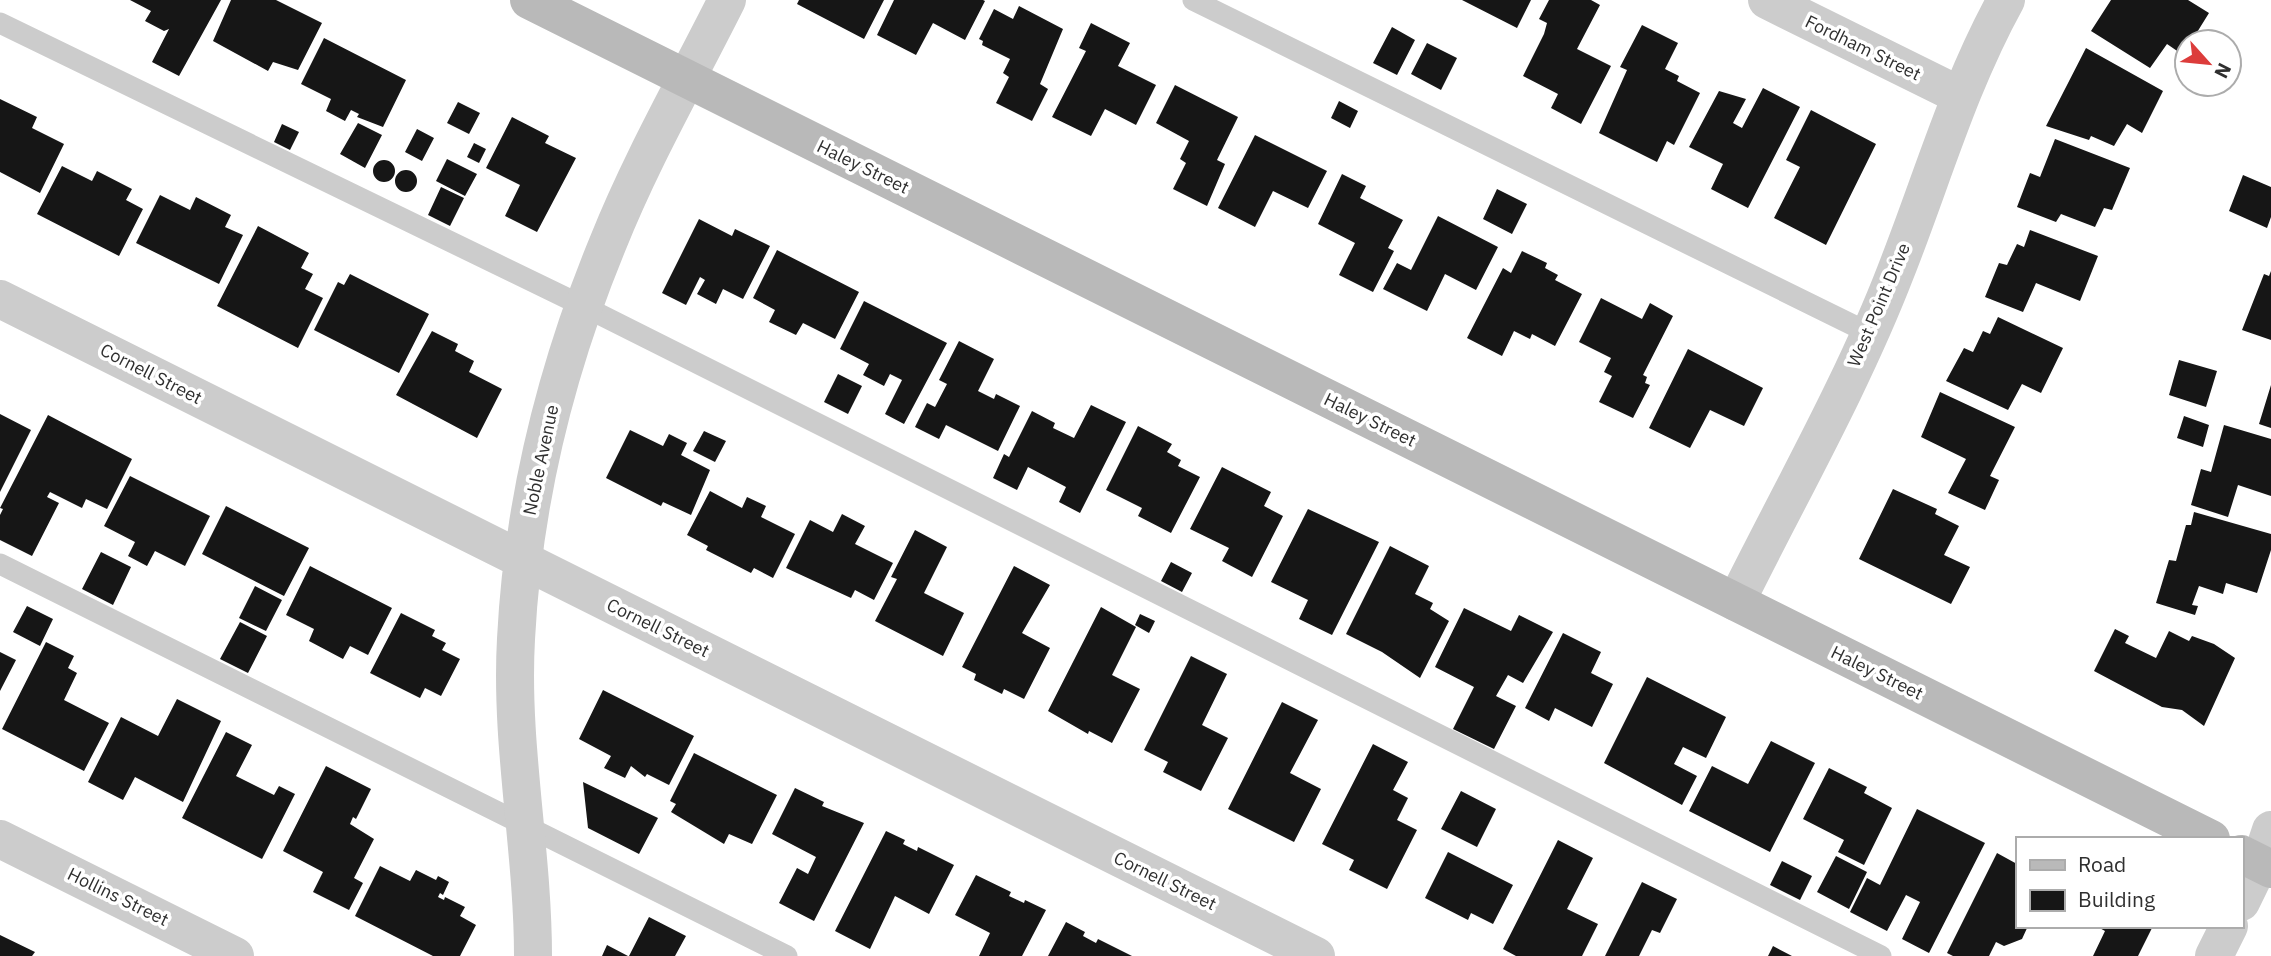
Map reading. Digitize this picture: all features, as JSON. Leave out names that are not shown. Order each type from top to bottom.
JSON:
[{"type":"street","name":"Haley Street","points":[[529,0],[2207,837]]},
{"type":"street","name":"Noble Avenue","points":[[533,956],[516,739],[516,640],[530,505],[551,409],[583,306],[609,240],[727,0]]},
{"type":"street","name":"Fordham Street","points":[[1767,0],[1959,95]]},
{"type":"street","name":"West Point Drive","points":[[1736,602],[1869,333],[1896,272],[1959,95],[2006,0]]},
{"type":"street","name":"Cornell Street","points":[[0,299],[1316,956]]},
{"type":"street","name":"Hollins Street","points":[[0,839],[235,956]]},
{"type":"street","points":[[2243,897],[2261,854]]},
{"type":"street","points":[[2214,956],[2228,928]]},
{"type":"lane","points":[[1193,0],[1869,333]]},
{"type":"lane","points":[[0,23],[583,306],[1881,956]]},
{"type":"lane","points":[[0,564],[787,956]]},
{"type":"building","points":[[130,0],[221,0],[179,76],[152,62],[169,29],[164,31],[145,21],[151,11]]},
{"type":"building","points":[[231,0],[276,0],[322,23],[298,70],[273,62],[268,71],[213,41]]},
{"type":"building","points":[[799,0],[884,0],[864,39],[797,4]]},
{"type":"building","points":[[894,0],[985,1],[965,40],[933,23],[916,55],[877,35]]},
{"type":"building","points":[[1462,0],[1531,0],[1517,28]]},
{"type":"building","points":[[1549,0],[1591,0],[1600,5],[1577,49],[1611,66],[1581,124],[1551,108],[1558,94],[1523,76],[1544,34],[1547,23],[1539,19]]},
{"type":"building","points":[[2111,0],[2188,0],[2209,13],[2200,28],[2173,28],[2173,48],[2167,44],[2150,68],[2091,31]]},
{"type":"building","points":[[1019,6],[1063,29],[1040,84],[1048,89],[1032,121],[996,103],[1009,77],[1003,73],[1010,59],[982,45],[983,41],[979,39],[994,9],[1013,19]]},
{"type":"building","points":[[1091,23],[1130,43],[1118,66],[1156,85],[1136,125],[1105,109],[1091,136],[1052,117],[1086,51],[1079,48]]},
{"type":"building","points":[[1642,25],[1678,43],[1665,69],[1679,76],[1677,81],[1700,93],[1674,145],[1667,141],[1657,162],[1599,133],[1627,70],[1620,67]]},
{"type":"building","points":[[1392,27],[1415,40],[1397,75],[1373,63]]},
{"type":"building","points":[[324,38],[406,80],[383,127],[357,117],[359,114],[351,110],[345,121],[326,111],[331,99],[301,84]]},
{"type":"building","points":[[1427,43],[1457,58],[1441,90],[1411,74]]},
{"type":"building","points":[[2086,48],[2163,91],[2142,133],[2127,124],[2114,146],[2091,136],[2089,140],[2046,126]]},
{"type":"building","points":[[1175,85],[1238,117],[1217,160],[1225,164],[1207,206],[1173,189],[1186,163],[1180,159],[1189,141],[1156,123]]},
{"type":"building","points":[[1763,88],[1800,107],[1748,208],[1711,189],[1723,164],[1689,147],[1719,91],[1746,99],[1733,123],[1742,128]]},
{"type":"building","points":[[0,99],[37,117],[32,128],[64,144],[40,193],[0,172]]},
{"type":"building","points":[[1339,101],[1358,111],[1350,128],[1331,118]]},
{"type":"building","points":[[458,102],[480,113],[469,134],[447,123]]},
{"type":"building","points":[[1811,110],[1876,144],[1826,245],[1774,218],[1800,167],[1786,160]]},
{"type":"building","points":[[512,117],[549,136],[545,143],[576,158],[537,232],[505,216],[520,185],[486,168]]},
{"type":"building","points":[[358,123],[382,135],[365,168],[340,154]]},
{"type":"building","points":[[282,124],[299,132],[290,150],[274,142]]},
{"type":"building","points":[[417,129],[434,138],[422,161],[405,152]]},
{"type":"building","points":[[1255,135],[1327,171],[1308,208],[1273,191],[1255,227],[1218,208]]},
{"type":"building","points":[[2055,139],[2130,168],[2112,210],[2104,208],[2095,227],[2061,214],[2056,222],[2017,207],[2030,173],[2040,177]]},
{"type":"building","points":[[474,143],[486,149],[479,163],[467,157]]},
{"type":"building","points":[[447,159],[477,174],[465,196],[436,181]]},
{"type":"building","points":[[384,160],[394,167],[395,171],[388,181],[384,182],[374,175],[373,171],[380,161]]},
{"type":"building","points":[[62,166],[92,181],[97,171],[132,189],[126,200],[143,209],[119,256],[37,214]]},
{"type":"building","points":[[406,170],[414,173],[417,181],[414,189],[406,192],[398,189],[395,181],[398,173]]},
{"type":"building","points":[[1342,174],[1366,186],[1360,198],[1403,220],[1388,248],[1394,251],[1373,292],[1339,275],[1355,243],[1318,224]]},
{"type":"building","points":[[2243,175],[2271,187],[2271,217],[2267,228],[2229,211]]},
{"type":"building","points":[[441,187],[464,198],[450,226],[428,215]]},
{"type":"building","points":[[1497,189],[1527,204],[1512,234],[1483,219]]},
{"type":"building","points":[[160,195],[190,210],[196,197],[231,215],[225,227],[243,235],[219,284],[136,243]]},
{"type":"building","points":[[1438,216],[1498,247],[1476,290],[1445,274],[1427,311],[1383,289],[1397,263],[1411,270]]},
{"type":"building","points":[[699,219],[732,236],[735,229],[770,246],[743,299],[723,289],[716,304],[697,294],[705,280],[700,277],[686,305],[662,293]]},
{"type":"building","points":[[258,226],[309,253],[301,268],[313,274],[305,289],[323,298],[298,348],[217,306]]},
{"type":"building","points":[[2030,230],[2098,256],[2080,301],[2036,283],[2023,312],[1985,297],[1999,263],[2007,265],[2017,244],[2024,247]]},
{"type":"building","points":[[777,250],[859,292],[835,339],[803,323],[796,335],[769,322],[775,310],[753,298]]},
{"type":"building","points":[[1522,251],[1547,263],[1545,268],[1558,275],[1555,280],[1582,294],[1555,346],[1532,334],[1530,339],[1514,331],[1502,356],[1467,338],[1503,268],[1511,273]]},
{"type":"building","points":[[2271,271],[2271,340],[2242,330],[2264,274],[2269,276]]},
{"type":"building","points":[[350,274],[429,314],[399,373],[314,330],[338,282],[344,285]]},
{"type":"building","points":[[1601,298],[1642,319],[1650,303],[1673,316],[1643,375],[1647,377],[1645,383],[1650,385],[1633,418],[1599,402],[1612,376],[1604,372],[1611,358],[1579,342]]},
{"type":"building","points":[[864,301],[947,343],[904,424],[885,414],[902,380],[890,374],[884,386],[863,375],[869,364],[840,349]]},
{"type":"building","points":[[1998,317],[2063,348],[2041,393],[2022,384],[2008,410],[1946,381],[1964,348],[1973,352],[1983,331],[1990,334]]},
{"type":"building","points":[[432,331],[458,344],[455,351],[474,361],[469,372],[502,389],[477,438],[396,395]]},
{"type":"building","points":[[959,341],[994,359],[978,391],[994,399],[996,394],[1020,406],[998,451],[946,425],[939,439],[915,427],[927,403],[935,407],[947,384],[939,380]]},
{"type":"building","points":[[1688,349],[1763,388],[1744,426],[1710,410],[1690,448],[1649,428]]},
{"type":"building","points":[[2179,360],[2217,371],[2206,407],[2169,395]]},
{"type":"building","points":[[838,374],[862,386],[848,414],[824,402]]},
{"type":"building","points":[[2271,385],[2271,428],[2259,424]]},
{"type":"building","points":[[1940,392],[2015,427],[1990,476],[1999,480],[1985,510],[1948,493],[1966,459],[1921,437]]},
{"type":"building","points":[[1091,405],[1126,422],[1080,513],[1059,502],[1066,487],[1028,467],[1017,490],[993,478],[1004,454],[1009,457],[1032,411],[1055,423],[1053,428],[1074,438]]},
{"type":"building","points":[[0,414],[31,430],[0,492]]},
{"type":"building","points":[[48,415],[132,459],[107,509],[86,499],[82,508],[50,492],[47,497],[59,503],[32,556],[0,540],[0,515],[3,509],[0,508]]},
{"type":"building","points":[[2184,416],[2209,425],[2203,447],[2177,438]]},
{"type":"building","points":[[2224,425],[2271,439],[2271,496],[2238,485],[2228,517],[2191,505],[2201,469],[2211,472]]},
{"type":"building","points":[[1138,426],[1172,444],[1167,452],[1181,460],[1178,466],[1200,477],[1171,533],[1138,516],[1142,508],[1106,490]]},
{"type":"building","points":[[630,430],[663,446],[669,434],[687,443],[681,455],[710,470],[691,515],[663,502],[661,506],[606,478]]},
{"type":"building","points":[[704,431],[726,441],[715,462],[693,451]]},
{"type":"building","points":[[1222,467],[1271,492],[1264,506],[1283,516],[1252,577],[1222,561],[1229,548],[1190,529]]},
{"type":"building","points":[[130,476],[210,516],[185,566],[155,551],[147,566],[128,556],[135,542],[104,526]]},
{"type":"building","points":[[1893,489],[1937,509],[1935,514],[1959,526],[1944,555],[1970,567],[1951,604],[1859,559]]},
{"type":"building","points":[[710,491],[742,508],[747,497],[766,506],[761,517],[795,534],[773,578],[754,568],[751,573],[706,550],[708,546],[687,535]]},
{"type":"building","points":[[226,506],[309,548],[284,596],[202,554]]},
{"type":"building","points":[[1308,509],[1379,542],[1332,635],[1299,619],[1308,600],[1271,582]]},
{"type":"building","points":[[2194,512],[2271,534],[2271,550],[2257,593],[2226,583],[2223,594],[2199,586],[2192,605],[2198,606],[2195,615],[2156,603],[2169,560],[2176,561],[2186,525],[2191,525]]},
{"type":"building","points":[[842,514],[865,526],[855,544],[893,563],[874,600],[855,590],[851,598],[786,568],[810,520],[833,532]]},
{"type":"building","points":[[915,530],[947,547],[924,593],[964,613],[943,656],[875,621],[897,579],[891,577]]},
{"type":"building","points":[[1390,546],[1429,566],[1415,594],[1433,603],[1430,609],[1449,621],[1420,678],[1382,652],[1346,634]]},
{"type":"building","points":[[101,552],[131,567],[113,605],[82,589]]},
{"type":"building","points":[[1171,562],[1192,573],[1182,592],[1161,581]]},
{"type":"building","points":[[310,566],[392,608],[368,655],[350,646],[343,659],[309,641],[314,629],[286,615]]},
{"type":"building","points":[[1014,566],[1050,585],[1022,633],[1050,648],[1024,699],[1004,689],[1002,694],[974,680],[976,674],[962,667]]},
{"type":"building","points":[[255,586],[282,600],[266,631],[239,618]]},
{"type":"building","points":[[27,606],[53,619],[40,646],[13,632]]},
{"type":"building","points":[[1101,607],[1136,627],[1112,675],[1140,689],[1112,743],[1089,731],[1088,734],[1048,711]]},
{"type":"building","points":[[1464,608],[1511,631],[1519,615],[1553,632],[1523,683],[1508,675],[1496,696],[1516,706],[1494,749],[1453,729],[1474,687],[1435,667]]},
{"type":"building","points":[[401,613],[435,630],[432,636],[446,643],[442,650],[460,659],[441,696],[425,688],[420,698],[370,673]]},
{"type":"building","points":[[1140,614],[1155,621],[1149,633],[1135,625]]},
{"type":"building","points":[[240,622],[267,636],[248,673],[220,659]]},
{"type":"building","points":[[2115,629],[2129,636],[2125,643],[2156,658],[2169,631],[2189,641],[2192,636],[2214,644],[2235,658],[2204,726],[2182,710],[2162,707],[2094,671]]},
{"type":"building","points":[[1563,633],[1601,652],[1591,673],[1613,684],[1592,727],[1555,708],[1549,721],[1525,708]]},
{"type":"building","points":[[46,642],[74,656],[68,668],[77,673],[64,700],[109,723],[84,771],[2,729]]},
{"type":"building","points":[[0,652],[16,660],[0,691]]},
{"type":"building","points":[[1191,656],[1227,674],[1202,725],[1228,738],[1201,791],[1163,772],[1168,762],[1144,750]]},
{"type":"building","points":[[1647,677],[1726,717],[1706,758],[1683,747],[1674,764],[1697,776],[1682,805],[1604,763]]},
{"type":"building","points":[[603,690],[694,736],[669,785],[647,774],[645,777],[631,766],[625,778],[604,768],[611,756],[579,739]]},
{"type":"building","points":[[177,699],[221,721],[183,802],[135,777],[123,800],[88,782],[121,717],[158,736]]},
{"type":"building","points":[[1282,702],[1318,720],[1290,773],[1321,789],[1294,842],[1228,809]]},
{"type":"building","points":[[226,732],[252,745],[236,776],[274,795],[279,786],[295,794],[262,859],[182,818]]},
{"type":"building","points":[[1771,741],[1815,763],[1770,852],[1689,811],[1712,766],[1748,784]]},
{"type":"building","points":[[1373,744],[1408,762],[1393,790],[1408,798],[1397,820],[1417,830],[1387,889],[1349,870],[1354,860],[1322,844]]},
{"type":"building","points":[[694,753],[777,795],[752,844],[729,834],[724,844],[671,812],[676,804],[670,801]]},
{"type":"building","points":[[326,766],[371,789],[356,819],[353,817],[350,824],[374,839],[354,878],[363,883],[349,910],[313,892],[323,872],[283,851]]},
{"type":"building","points":[[1829,768],[1867,787],[1864,793],[1892,808],[1864,865],[1838,852],[1844,840],[1803,819]]},
{"type":"building","points":[[583,782],[658,818],[639,854],[588,828]]},
{"type":"building","points":[[795,788],[824,802],[822,806],[864,823],[814,921],[779,903],[797,868],[808,874],[816,857],[772,834]]},
{"type":"building","points":[[1461,791],[1496,809],[1477,847],[1441,829]]},
{"type":"building","points":[[1917,809],[1985,843],[1929,953],[1902,939],[1920,902],[1906,895],[1887,931],[1850,912],[1867,878],[1880,885]]},
{"type":"building","points":[[886,831],[905,840],[903,844],[917,851],[918,847],[954,865],[929,914],[895,896],[870,949],[835,931]]},
{"type":"building","points":[[1558,840],[1593,858],[1567,909],[1598,924],[1582,956],[1516,956],[1503,949]]},
{"type":"building","points":[[1448,852],[1513,885],[1493,924],[1471,913],[1468,920],[1425,898]]},
{"type":"building","points":[[1997,853],[2016,863],[2016,928],[2027,928],[2022,939],[2004,946],[1996,942],[1989,956],[1953,956],[1947,953]]},
{"type":"building","points":[[1836,856],[1867,872],[1849,909],[1817,892]]},
{"type":"building","points":[[1782,861],[1812,876],[1800,900],[1770,885]]},
{"type":"building","points":[[380,866],[410,881],[416,870],[436,880],[438,876],[449,882],[443,895],[440,893],[438,897],[444,900],[445,897],[465,907],[460,916],[476,925],[460,956],[433,956],[355,916]]},
{"type":"building","points":[[976,875],[1011,892],[1009,896],[1046,910],[1022,956],[979,956],[990,933],[955,915]]},
{"type":"building","points":[[1642,882],[1677,899],[1660,933],[1652,930],[1639,956],[1605,956]]},
{"type":"building","points":[[649,917],[686,936],[675,956],[629,956]]},
{"type":"building","points":[[1066,922],[1085,932],[1083,936],[1096,943],[1098,939],[1132,956],[1048,956]]},
{"type":"building","points":[[2100,928],[2152,928],[2138,956],[2093,956],[2105,931]]},
{"type":"building","points":[[0,935],[35,952],[32,956],[0,956]]},
{"type":"building","points":[[607,945],[628,956],[602,956]]},
{"type":"building","points":[[1773,946],[1792,956],[1768,956]]}]
